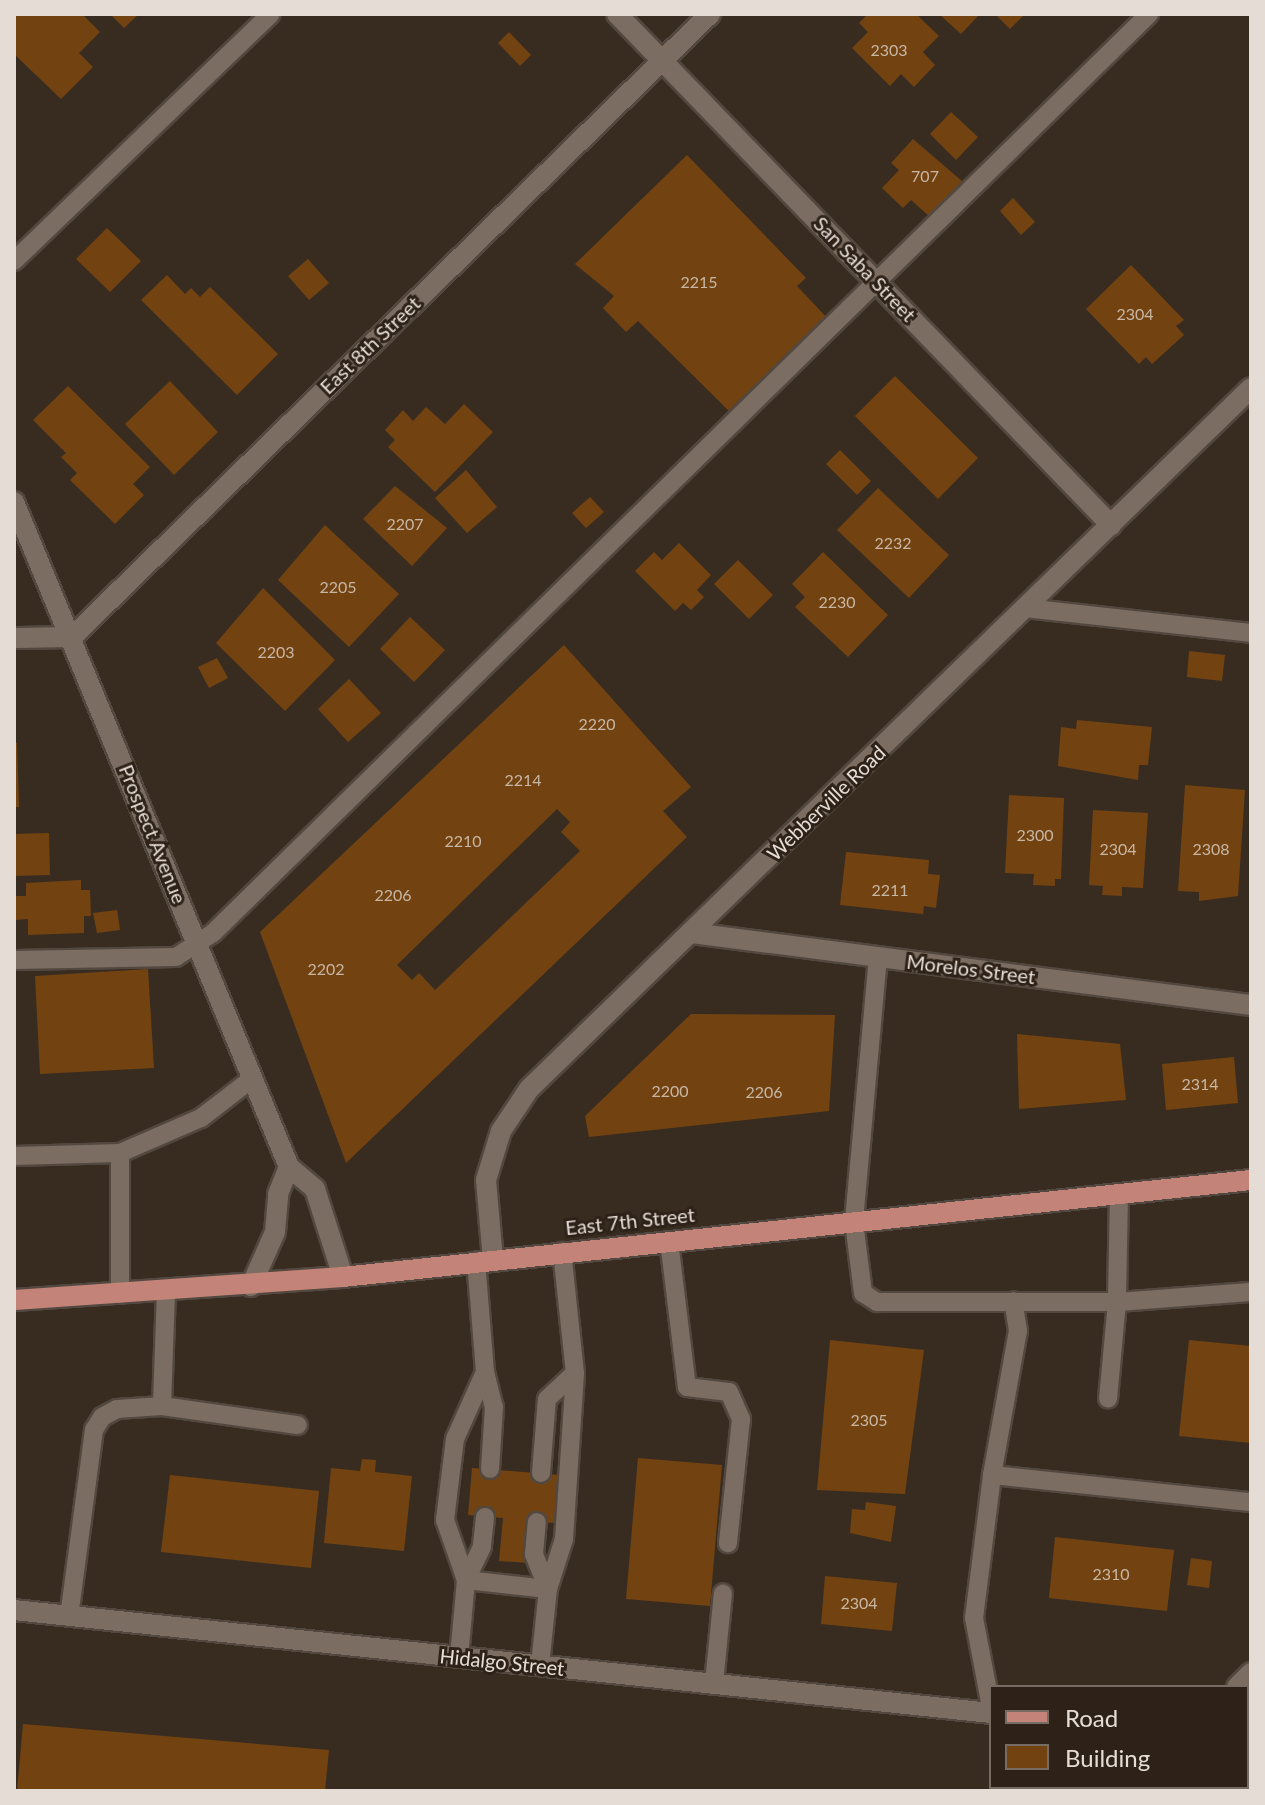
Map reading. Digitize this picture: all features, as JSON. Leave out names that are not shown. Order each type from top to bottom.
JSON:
[{"type":"main road","name":"East 7th Street","points":[[14,1300],[251,1286],[1251,1180]]},
{"type":"street","name":"San Saba Street","points":[[617,14],[1111,525]]},
{"type":"street","name":"East 8th Street","points":[[72,637],[710,14]]},
{"type":"street","name":"Webberville Road","points":[[484,1260],[486,1180],[501,1131],[529,1089],[1251,388]]},
{"type":"street","name":"Prospect Avenue","points":[[14,502],[289,1167],[315,1189],[343,1277]]},
{"type":"street","points":[[14,638],[72,637]]},
{"type":"street","name":"Morelos Street","points":[[692,933],[1251,1005]]},
{"type":"street","points":[[251,1286],[275,1232],[278,1194],[289,1167]]},
{"type":"street","name":"Hidalgo Street","points":[[14,1610],[989,1710]]},
{"type":"lane","points":[[14,261],[271,14]]},
{"type":"lane","points":[[14,960],[176,957],[198,944],[1149,14]]},
{"type":"lane","points":[[1025,608],[1251,633]]},
{"type":"lane","points":[[878,957],[854,1222],[860,1283],[867,1299],[1117,1302],[1251,1292]]},
{"type":"lane","points":[[14,1156],[120,1153],[201,1118],[253,1078]]},
{"type":"lane","points":[[120,1153],[120,1294]]},
{"type":"lane","points":[[1108,1399],[1117,1302],[1119,1194]]},
{"type":"lane","points":[[669,1241],[687,1387],[729,1392],[741,1419],[728,1543]]},
{"type":"lane","points":[[540,1665],[548,1589],[564,1539],[575,1373],[562,1252]]},
{"type":"lane","points":[[484,1260],[485,1372],[494,1407],[490,1469]]},
{"type":"lane","points":[[162,1406],[166,1291]]},
{"type":"lane","points":[[989,1699],[974,1618],[992,1475],[1018,1331],[1013,1301]]},
{"type":"lane","points":[[466,1580],[445,1520],[455,1439],[485,1372]]},
{"type":"lane","points":[[541,1473],[547,1399],[575,1373]]},
{"type":"lane","points":[[69,1617],[94,1430],[102,1417],[117,1409],[162,1406],[298,1425]]},
{"type":"lane","points":[[992,1475],[1251,1502]]},
{"type":"lane","points":[[459,1657],[466,1580],[482,1547],[485,1517]]},
{"type":"lane","points":[[537,1522],[534,1554],[548,1589]]},
{"type":"lane","points":[[466,1580],[548,1589]]},
{"type":"lane","points":[[714,1683],[723,1593]]},
{"type":"building","points":[[14,14],[82,14],[100,32],[79,53],[93,67],[61,99],[14,54]]},
{"type":"building","points":[[110,14],[139,14],[124,28]]},
{"type":"building","points":[[868,14],[916,14],[939,36],[923,52],[935,65],[914,87],[901,74],[890,86],[852,48],[868,32],[859,23]]},
{"type":"building","points":[[939,14],[980,14],[961,34]]},
{"type":"building","points":[[995,14],[1025,14],[1010,29]]},
{"type":"building","points":[[509,32],[531,55],[520,66],[498,43]]},
{"type":"building","points":[[951,112],[978,137],[956,160],[930,134]]},
{"type":"building","points":[[913,139],[963,182],[930,217],[911,200],[903,208],[882,188],[899,170],[891,163]]},
{"type":"building","points":[[687,155],[806,278],[797,286],[829,320],[732,414],[638,321],[626,332],[603,308],[614,296],[575,264]]},
{"type":"building","points":[[1013,198],[1035,222],[1021,235],[1000,211]]},
{"type":"building","points":[[107,228],[141,261],[110,292],[76,259]]},
{"type":"building","points":[[308,259],[329,283],[309,300],[288,276]]},
{"type":"building","points":[[1131,265],[1184,320],[1176,326],[1184,335],[1152,364],[1146,357],[1139,364],[1086,309]]},
{"type":"building","points":[[167,275],[185,294],[191,288],[200,297],[210,287],[278,354],[237,395],[141,300]]},
{"type":"building","points":[[895,376],[978,458],[938,499],[855,416]]},
{"type":"building","points":[[170,381],[218,432],[174,475],[125,424]]},
{"type":"building","points":[[68,386],[150,467],[133,484],[144,495],[115,524],[70,480],[77,473],[61,457],[66,453],[33,420]]},
{"type":"building","points":[[464,404],[493,432],[435,492],[388,447],[395,440],[385,430],[403,410],[413,421],[426,407],[445,424]]},
{"type":"building","points":[[840,450],[871,481],[857,495],[826,464]]},
{"type":"building","points":[[466,470],[497,507],[467,533],[435,498]]},
{"type":"building","points":[[395,486],[447,528],[412,566],[363,519]]},
{"type":"building","points":[[878,488],[949,555],[909,598],[837,530]]},
{"type":"building","points":[[590,497],[604,512],[586,528],[572,513]]},
{"type":"building","points":[[325,525],[399,594],[349,647],[278,580]]},
{"type":"building","points":[[679,543],[711,575],[697,590],[704,597],[691,610],[683,603],[675,611],[635,571],[654,552],[662,560]]},
{"type":"building","points":[[823,552],[888,615],[848,657],[795,607],[805,597],[792,584]]},
{"type":"building","points":[[738,560],[773,595],[749,619],[714,584]]},
{"type":"building","points":[[263,588],[335,660],[285,711],[216,643]]},
{"type":"building","points":[[410,617],[445,650],[414,682],[380,649]]},
{"type":"building","points":[[564,645],[691,787],[663,811],[687,837],[346,1163],[260,932]],"holes":[[[557,809],[570,822],[561,832],[580,851],[435,990],[419,973],[412,980],[397,965]]]},
{"type":"building","points":[[1189,651],[1225,655],[1222,681],[1187,677]]},
{"type":"building","points":[[217,658],[228,678],[209,688],[198,667]]},
{"type":"building","points":[[349,679],[381,713],[348,742],[318,709]]},
{"type":"building","points":[[1077,720],[1152,727],[1148,765],[1139,765],[1138,780],[1058,766],[1061,727],[1076,729]]},
{"type":"building","points":[[14,743],[17,743],[19,807],[14,807]]},
{"type":"building","points":[[1185,785],[1245,790],[1238,896],[1199,901],[1199,892],[1178,891]]},
{"type":"building","points":[[1009,795],[1064,798],[1061,879],[1055,879],[1055,886],[1033,885],[1034,874],[1005,873]]},
{"type":"building","points":[[1093,810],[1148,813],[1143,888],[1122,887],[1122,896],[1102,895],[1103,886],[1089,885]]},
{"type":"building","points":[[49,833],[50,875],[14,876],[14,834]]},
{"type":"building","points":[[846,852],[929,860],[928,874],[940,875],[936,908],[924,906],[923,914],[840,905]]},
{"type":"building","points":[[81,880],[81,890],[90,890],[91,916],[84,916],[84,933],[28,935],[28,919],[14,920],[14,896],[26,896],[26,883]]},
{"type":"building","points":[[117,910],[120,930],[97,933],[93,913]]},
{"type":"building","points":[[148,969],[154,1068],[40,1074],[35,976]]},
{"type":"building","points":[[691,1014],[835,1015],[829,1111],[589,1137],[585,1116]]},
{"type":"building","points":[[1017,1034],[1120,1044],[1126,1100],[1019,1109]]},
{"type":"building","points":[[1234,1057],[1238,1103],[1166,1110],[1162,1064]]},
{"type":"building","points":[[830,1340],[924,1350],[905,1494],[817,1490]]},
{"type":"building","points":[[1189,1340],[1251,1346],[1251,1443],[1179,1436]]},
{"type":"building","points":[[638,1458],[722,1465],[710,1606],[626,1599]]},
{"type":"building","points":[[362,1459],[376,1460],[375,1472],[412,1476],[404,1551],[324,1543],[331,1468],[360,1471]]},
{"type":"building","points":[[472,1468],[560,1475],[557,1523],[533,1522],[529,1563],[499,1561],[503,1518],[468,1515]]},
{"type":"building","points":[[170,1475],[319,1491],[311,1568],[161,1552]]},
{"type":"building","points":[[866,1502],[896,1506],[891,1542],[850,1533],[852,1509],[865,1510]]},
{"type":"building","points":[[1055,1537],[1174,1550],[1167,1611],[1049,1598]]},
{"type":"building","points":[[1191,1558],[1212,1561],[1209,1588],[1187,1585]]},
{"type":"building","points":[[825,1576],[897,1583],[892,1631],[821,1624]]},
{"type":"building","points":[[23,1724],[329,1750],[325,1791],[17,1791]]}]
